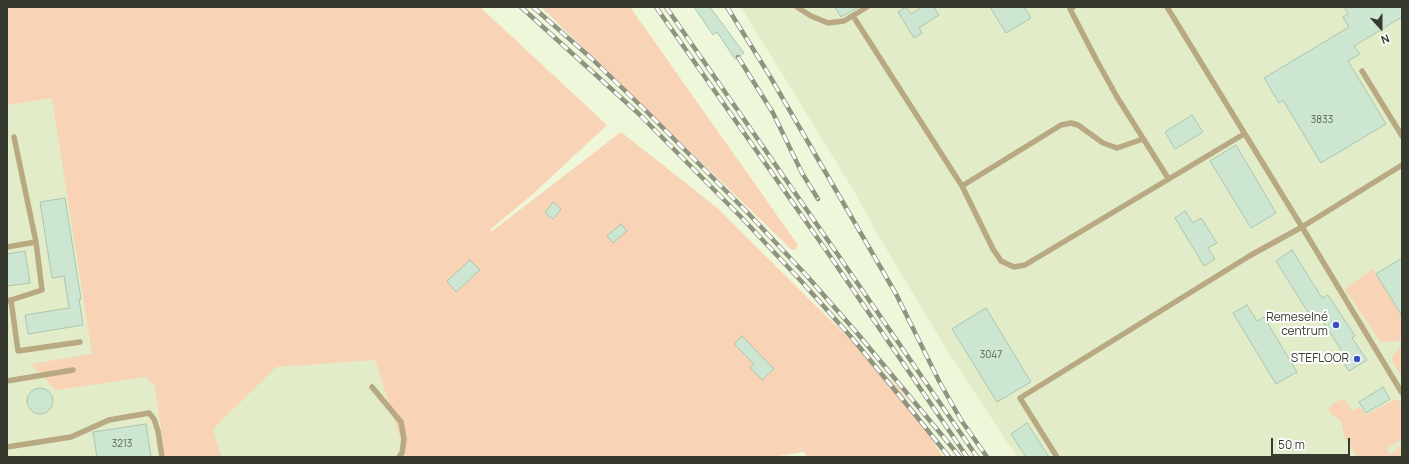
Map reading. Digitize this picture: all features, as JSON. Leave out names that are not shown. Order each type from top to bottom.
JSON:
[{"type":"lane","points":[[797,7],[811,16],[828,23],[844,21],[867,7]]},
{"type":"lane","points":[[1073,7],[1070,9],[1117,96],[1168,178]]},
{"type":"lane","points":[[1168,7],[1402,393]]},
{"type":"lane","points":[[853,16],[962,186],[993,249],[1002,261],[1014,267],[1025,265],[1168,178],[1244,134]]},
{"type":"lane","points":[[1362,72],[1402,136]]},
{"type":"lane","points":[[962,186],[1061,125],[1071,123],[1078,125],[1103,143],[1117,148],[1143,139]]},
{"type":"lane","points":[[14,137],[36,242],[42,290],[9,300],[18,351],[80,342]]},
{"type":"lane","points":[[1057,457],[1020,398],[1251,255],[1302,227],[1402,164]]},
{"type":"lane","points":[[7,247],[36,242]]},
{"type":"lane","points":[[7,381],[73,370]]},
{"type":"lane","points":[[372,387],[401,422],[404,439],[402,454],[399,457]]},
{"type":"lane","points":[[7,447],[71,437],[109,420],[150,413],[154,419],[158,431],[162,457]]},
{"type":"shaded area","points":[[7,7],[366,330],[406,457],[7,457]]},
{"type":"shaded area","points":[[7,7],[480,7],[607,125],[534,193],[491,229],[491,232],[621,132],[716,207],[900,389],[943,457],[807,457],[804,452],[771,457],[406,457],[375,360],[276,367],[213,429],[221,457],[165,457],[155,386],[146,377],[56,390],[31,364],[92,354],[52,98],[7,105]]},
{"type":"shaded area","points":[[541,7],[630,7],[798,245],[796,249],[792,250]]},
{"type":"shaded area","points":[[741,7],[1402,7],[1402,457],[1017,457],[950,355],[874,228],[857,196]]},
{"type":"shaded area","points":[[1373,269],[1402,316],[1402,339],[1398,341],[1381,342],[1345,289]]},
{"type":"shaded area","points":[[1402,345],[1402,378],[1392,361],[1393,356]]},
{"type":"shaded area","points":[[1342,399],[1346,401],[1352,411],[1360,407],[1366,415],[1394,400],[1401,401],[1402,439],[1386,449],[1390,455],[1401,446],[1402,457],[1358,457],[1345,438],[1341,421],[1332,415],[1328,410],[1334,403]]},
{"type":"building","points":[[694,7],[710,7],[744,53],[735,59],[717,32],[713,35]]},
{"type":"building","points":[[835,7],[859,7],[841,17]]},
{"type":"building","points":[[906,7],[911,14],[922,7],[934,7],[939,15],[919,28],[922,33],[914,38],[898,12]]},
{"type":"building","points":[[990,7],[1024,7],[1031,18],[1006,33]]},
{"type":"building","points":[[1344,7],[1402,7],[1402,17],[1354,46],[1360,54],[1348,61],[1386,124],[1321,163],[1283,100],[1279,103],[1264,78],[1349,27],[1343,17],[1348,14]]},
{"type":"building","points":[[1192,115],[1203,132],[1175,149],[1165,132]]},
{"type":"building","points":[[1236,145],[1276,213],[1251,228],[1210,161]]},
{"type":"building","points":[[65,198],[81,299],[79,299],[83,325],[28,334],[25,315],[69,308],[64,276],[52,278],[40,202]]},
{"type":"building","points":[[553,202],[561,209],[553,219],[545,213]]},
{"type":"building","points":[[1185,211],[1193,223],[1201,218],[1217,243],[1208,248],[1215,259],[1204,266],[1175,218]]},
{"type":"building","points":[[621,224],[627,231],[613,243],[607,236]]},
{"type":"building","points":[[1292,250],[1322,298],[1328,295],[1355,336],[1352,338],[1367,360],[1349,371],[1343,362],[1347,359],[1318,314],[1311,317],[1276,261]]},
{"type":"building","points":[[25,251],[30,283],[7,286],[7,254]]},
{"type":"building","points":[[1402,258],[1402,316],[1376,274]]},
{"type":"building","points":[[470,260],[480,270],[456,292],[447,281]]},
{"type":"building","points":[[1247,305],[1257,321],[1264,317],[1297,372],[1276,384],[1233,313]]},
{"type":"building","points":[[986,308],[1031,382],[997,402],[952,329]]},
{"type":"building","points":[[742,336],[774,369],[762,380],[750,367],[754,364],[734,344]]},
{"type":"building","points":[[1383,387],[1390,399],[1366,413],[1359,402]]},
{"type":"building","points":[[40,388],[49,392],[53,401],[49,410],[40,414],[31,410],[27,401],[31,392]]},
{"type":"building","points":[[1027,423],[1049,457],[1026,457],[1011,434]]},
{"type":"building","points":[[146,424],[151,457],[97,457],[93,432]]},
{"type":"railway","points":[[521,7],[639,114],[742,218],[852,338],[949,457]]},
{"type":"railway","points":[[533,7],[591,58],[747,212],[807,276],[857,333],[960,457]]},
{"type":"railway","points":[[656,7],[830,256],[967,457]]},
{"type":"railway","points":[[666,7],[977,457]]},
{"type":"railway","points":[[727,7],[768,73],[896,294],[939,381],[961,420],[987,457]]},
{"type":"railway","points":[[738,57],[773,113],[802,173],[818,199]]},
{"type":"place","name":"Remeselné centrum","points":[[1336,325]]},
{"type":"place","name":"STEFLOOR","points":[[1357,359]]}]
